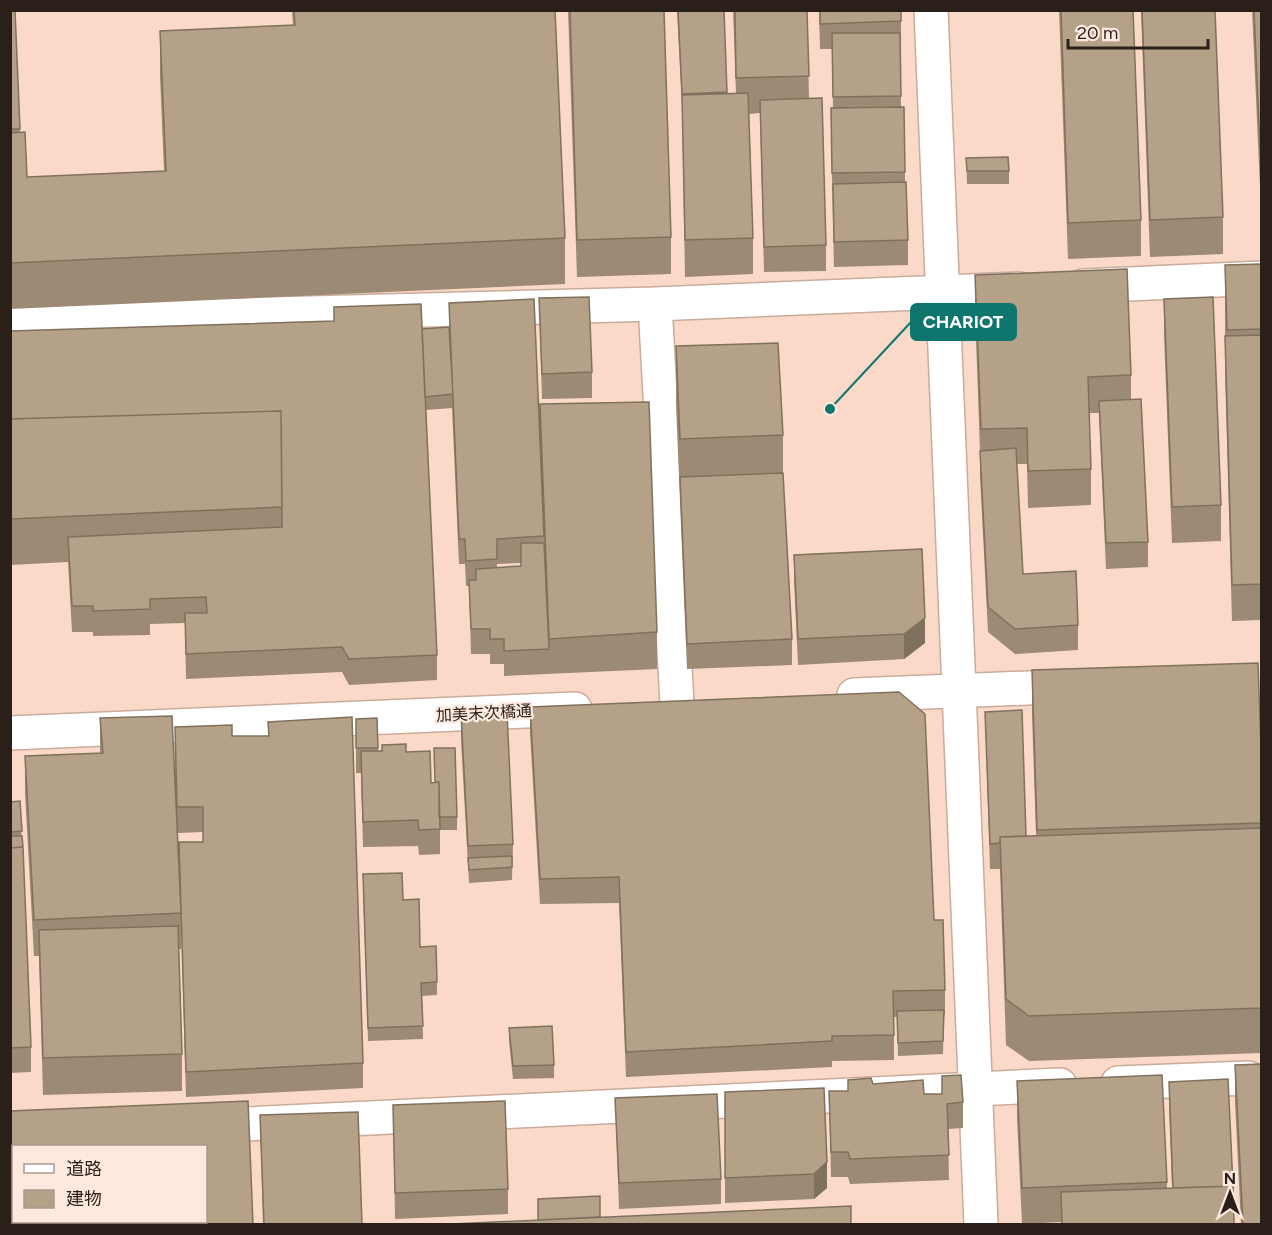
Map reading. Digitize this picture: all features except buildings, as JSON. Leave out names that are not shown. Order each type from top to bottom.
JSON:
[{"type":"street","points":[[931,10],[981,1224]]},
{"type":"street","points":[[10,321],[655,304],[1262,278]]},
{"type":"street","points":[[655,304],[665,705],[712,702]]},
{"type":"street","points":[[829,697],[1110,685]]},
{"type":"street","name":"加美末次橋通","points":[[10,733],[605,707]]},
{"type":"street","points":[[177,1127],[975,1088],[1248,1078]]},
{"type":"place","name":"CHARIOT","points":[[830,409]]}]
